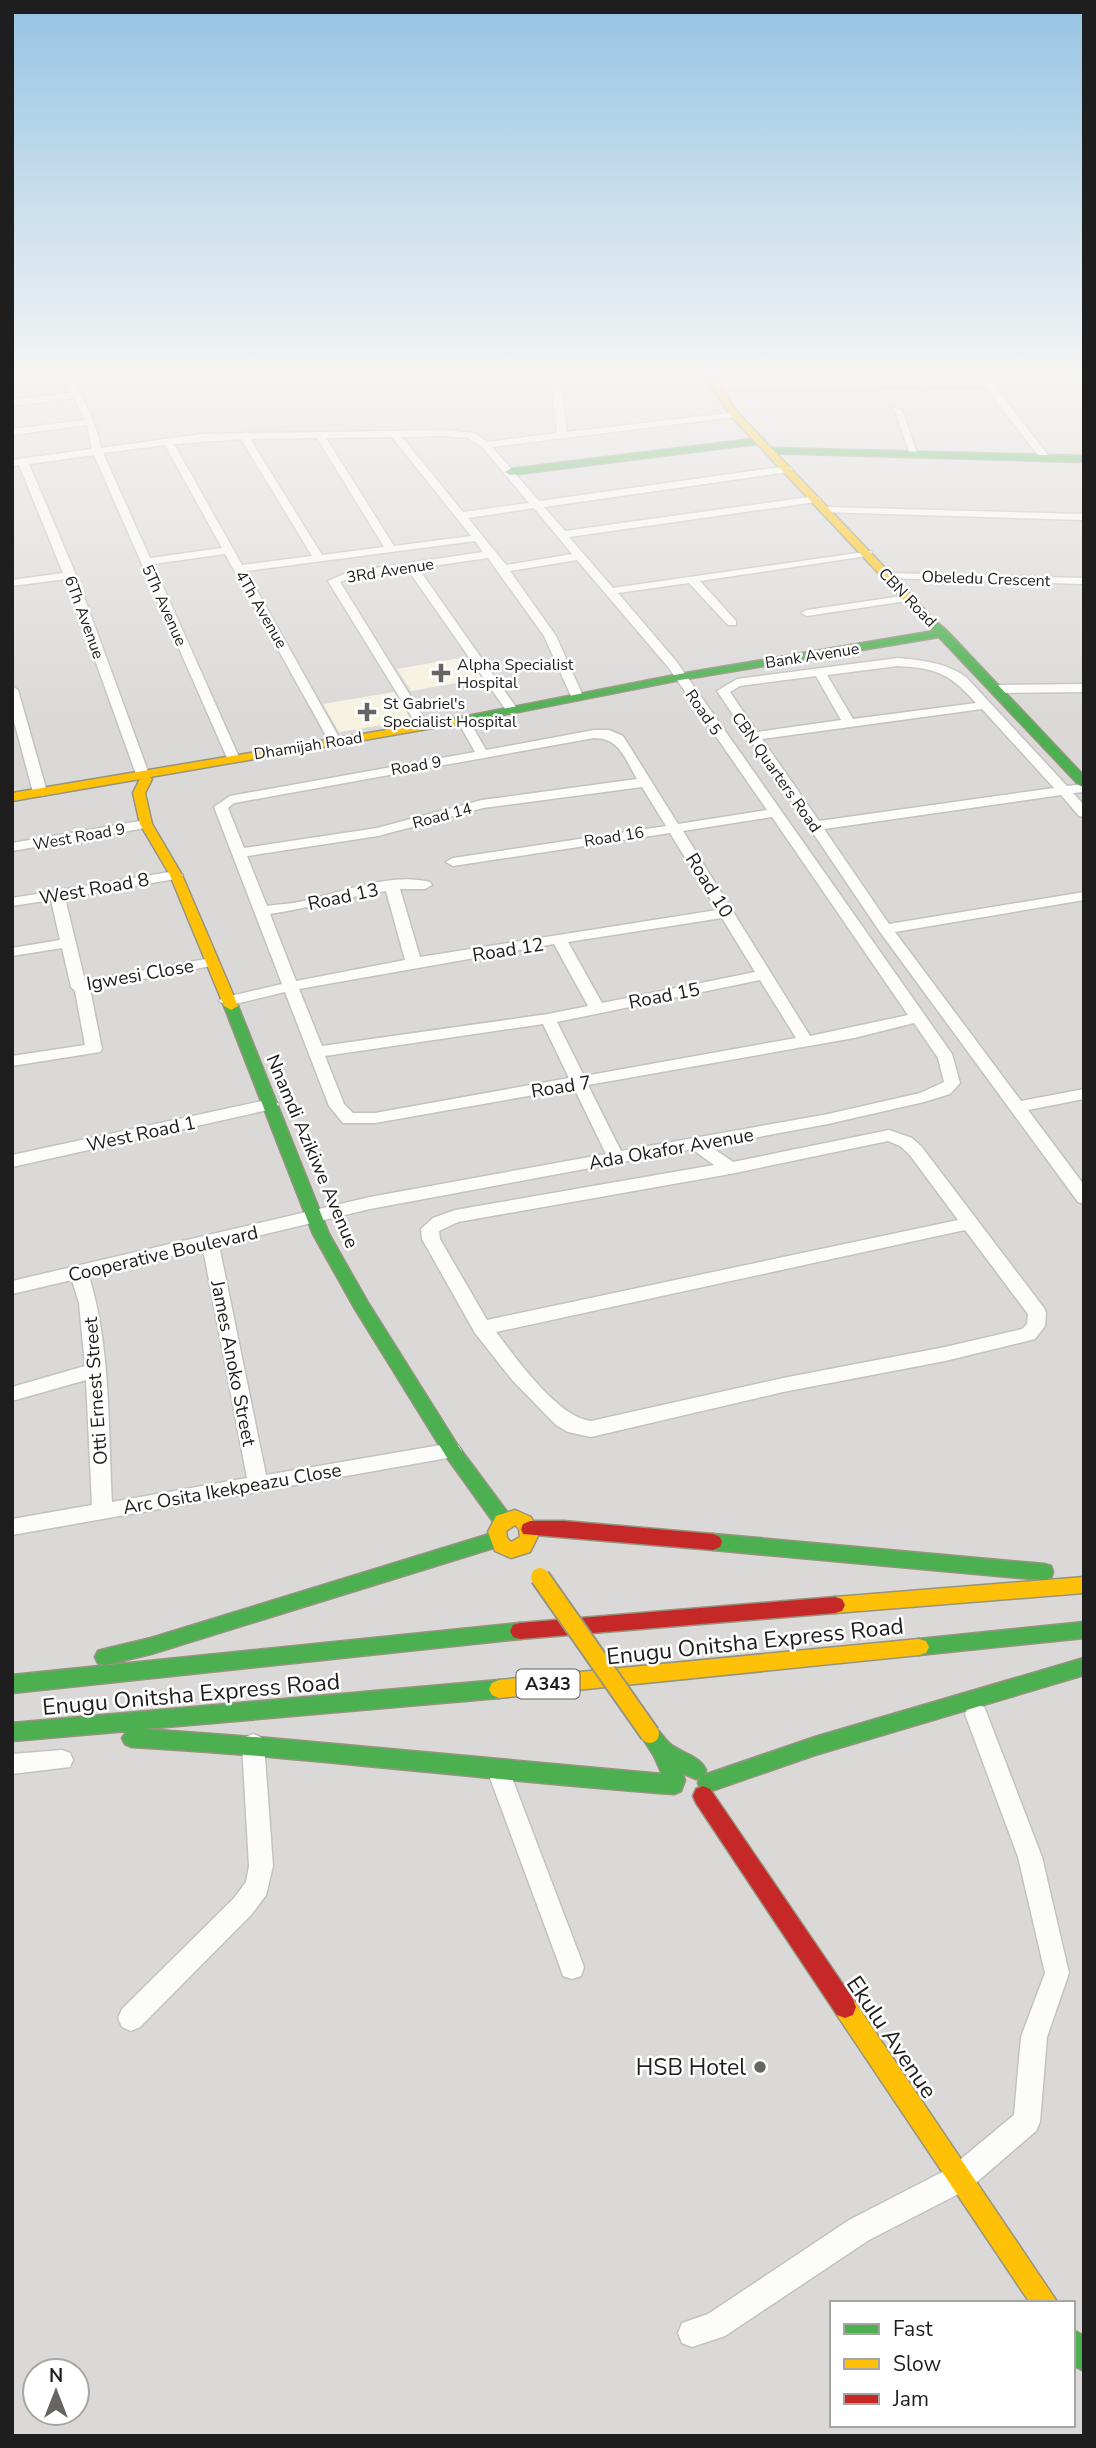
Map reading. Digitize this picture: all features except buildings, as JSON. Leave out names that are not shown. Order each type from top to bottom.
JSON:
[{"type":"main road","name":"CBN Road","points":[[809,491],[1084,786]]},
{"type":"main road","name":"Bank Avenue","points":[[680,677],[943,633]]},
{"type":"main road","name":"Dhamijah Road","points":[[12,797],[233,757],[463,720],[680,677]]},
{"type":"main road","name":"Nnamdi Azikiwe Avenue","points":[[142,774],[146,779],[139,793],[146,824],[176,875],[271,1104],[313,1216],[338,1266],[452,1451],[504,1521]]},
{"type":"main road","points":[[532,1562],[505,1548],[496,1540],[495,1532],[504,1521],[522,1522],[530,1530],[564,1529],[1084,1575]]},
{"type":"main road","points":[[530,1530],[532,1562],[662,1751],[679,1795],[685,1798],[698,1799],[705,1790],[815,1746],[1084,1666]]},
{"type":"main road","points":[[12,1678],[151,1646],[496,1540]]},
{"type":"main road","name":"Enugu Onitsha Express Road","points":[[12,1684],[474,1635],[1084,1585]]},
{"type":"main road","name":"Enugu Onitsha Express Road","points":[[12,1732],[432,1696],[1084,1630]]},
{"type":"main road","points":[[52,1728],[60,1735],[253,1744],[605,1781],[674,1782]]},
{"type":"main road","points":[[662,1751],[704,1775],[705,1790]]},
{"type":"main road","points":[[674,1782],[683,1770],[696,1770]]},
{"type":"main road","name":"Ekulu Avenue","points":[[705,1790],[1044,2301]]},
{"type":"street","name":"6Th Avenue","points":[[31,491],[69,575],[142,774]]},
{"type":"street","name":"5Th Avenue","points":[[114,491],[233,757]]},
{"type":"street","name":"4Th Avenue","points":[[195,491],[335,741]]},
{"type":"street","points":[[278,491],[318,557]]},
{"type":"street","points":[[355,491],[390,548]]},
{"type":"street","points":[[439,491],[503,569],[550,636],[577,696]]},
{"type":"street","name":"Road 5","points":[[525,491],[612,591],[680,677],[917,1017]]},
{"type":"street","points":[[458,516],[632,491]]},
{"type":"street","points":[[562,535],[821,504],[1084,517]]},
{"type":"street","points":[[239,569],[477,538]]},
{"type":"street","points":[[145,562],[228,550]]},
{"type":"street","points":[[612,591],[867,553]]},
{"type":"street","name":"3Rd Avenue","points":[[423,726],[334,581],[349,575],[490,554]]},
{"type":"street","points":[[503,569],[581,556]]},
{"type":"street","points":[[411,566],[512,710]]},
{"type":"street","points":[[12,583],[69,575]]},
{"type":"street","name":"Obeledu Crescent","points":[[888,576],[1084,581]]},
{"type":"street","points":[[692,579],[732,623]]},
{"type":"street","points":[[807,613],[909,598]]},
{"type":"street","name":"CBN Quarters Road","points":[[1084,813],[962,680],[951,672],[917,663],[880,663],[737,683],[724,688],[723,694],[885,929],[1084,1198]]},
{"type":"street","points":[[819,671],[849,723]]},
{"type":"street","points":[[996,689],[1084,688]]},
{"type":"street","points":[[12,690],[40,792]]},
{"type":"street","points":[[753,736],[985,705]]},
{"type":"street","points":[[463,720],[482,753]]},
{"type":"street","name":"Road 9","points":[[224,803],[327,780],[609,734]]},
{"type":"street","name":"Road 10","points":[[609,734],[619,739],[805,1041]]},
{"type":"street","name":"Road 14","points":[[239,853],[378,832],[482,804],[646,782]]},
{"type":"street","points":[[815,826],[1084,786]]},
{"type":"street","name":"Road 7","points":[[224,803],[221,807],[224,816],[337,1106],[343,1115],[357,1120],[582,1083],[899,1024],[917,1017]]},
{"type":"street","name":"Road 16","points":[[453,862],[775,813]]},
{"type":"street","name":"West Road 9","points":[[12,847],[146,824]]},
{"type":"street","name":"West Road 8","points":[[12,902],[176,875]]},
{"type":"street","name":"Road 13","points":[[261,911],[316,903],[350,892],[425,885]]},
{"type":"street","points":[[392,886],[414,964]]},
{"type":"street","name":"Igwesi Close","points":[[57,894],[78,985],[82,988],[211,962]]},
{"type":"street","points":[[885,929],[1084,896]]},
{"type":"street","name":"Road 12","points":[[227,1000],[414,964],[727,913]]},
{"type":"street","points":[[559,940],[597,1008]]},
{"type":"street","points":[[12,952],[68,943]]},
{"type":"street","name":"Road 15","points":[[316,1052],[555,1016],[766,974]]},
{"type":"street","points":[[12,1061],[94,1049],[82,988]]},
{"type":"street","points":[[555,1016],[616,1158]]},
{"type":"street","name":"Ada Okafor Avenue","points":[[313,1216],[397,1198],[828,1119],[944,1090],[952,1083],[946,1058],[917,1017]]},
{"type":"street","points":[[1016,1107],[1084,1094]]},
{"type":"street","name":"West Road 1","points":[[12,1161],[271,1104]]},
{"type":"street","points":[[880,1136],[897,1136],[915,1150],[1037,1313],[1036,1326],[1028,1334],[945,1354],[783,1385],[591,1429],[575,1427],[543,1402],[482,1328],[431,1239],[430,1229],[455,1216],[730,1168],[880,1136]]},
{"type":"street","points":[[696,1144],[730,1168]]},
{"type":"street","name":"Cooperative Boulevard","points":[[12,1288],[313,1216]]},
{"type":"street","points":[[482,1328],[970,1223]]},
{"type":"street","name":"James Anoko Street","points":[[210,1242],[258,1484]]},
{"type":"street","name":"Otti Ernest Street","points":[[79,1273],[88,1303],[102,1511]]},
{"type":"street","points":[[12,1394],[94,1371]]},
{"type":"street","name":"Arc Osita Ikekpeazu Close","points":[[12,1527],[452,1451]]},
{"type":"street","points":[[692,2333],[715,2326],[859,2230],[960,2178],[1027,2122],[1034,2037],[1057,1973],[1030,1857],[976,1714]]},
{"type":"street","points":[[131,2018],[243,1906],[257,1887],[261,1866],[253,1744]]},
{"type":"street","points":[[12,1764],[62,1760]]},
{"type":"street","points":[[498,1770],[572,1967]]},
{"type":"shaded area","points":[[12,491],[1084,491],[1084,2436],[12,2436]]},
{"type":"shaded area","name":"Alpha Specialist Hospital","points":[[466,657],[485,678],[411,691],[397,669]]},
{"type":"shaded area","name":"St Gabriel's Specialist Hospital","points":[[394,692],[412,720],[339,732],[323,704]]},
{"type":"traffic: fast","points":[[920,611],[1084,783]]},
{"type":"traffic: fast","points":[[452,722],[680,677],[943,633]]},
{"type":"traffic: fast","points":[[231,1006],[321,1234],[361,1305],[452,1451],[504,1522]]},
{"type":"traffic: fast","points":[[105,1657],[151,1646],[496,1540]]},
{"type":"traffic: fast","points":[[713,1542],[1044,1572]]},
{"type":"traffic: fast","points":[[919,1647],[1084,1630]]},
{"type":"traffic: fast","points":[[12,1684],[520,1631]]},
{"type":"traffic: fast","points":[[708,1783],[815,1746],[1084,1666]]},
{"type":"traffic: fast","points":[[12,1732],[499,1689]]},
{"type":"traffic: fast","points":[[650,1734],[662,1750],[675,1780]]},
{"type":"traffic: fast","points":[[132,1738],[268,1747],[674,1784]]},
{"type":"traffic: fast","points":[[662,1750],[696,1770]]},
{"type":"traffic: fast","points":[[1075,2346],[1084,2358]]},
{"type":"traffic: slow","points":[[807,491],[920,611]]},
{"type":"traffic: slow","points":[[12,797],[452,722]]},
{"type":"traffic: slow","points":[[142,774],[146,779],[139,793],[146,824],[176,875],[231,1006]]},
{"type":"traffic: slow","points":[[513,1518],[524,1523],[529,1534],[524,1545],[513,1550],[502,1545],[497,1534],[502,1523],[513,1518]]},
{"type":"traffic: slow","points":[[540,1577],[650,1734]]},
{"type":"traffic: slow","points":[[835,1605],[1084,1585]]},
{"type":"traffic: slow","points":[[499,1689],[919,1647]]},
{"type":"traffic: slow","points":[[845,2007],[1044,2301]]},
{"type":"traffic: jam","points":[[530,1529],[564,1529],[713,1542]]},
{"type":"traffic: jam","points":[[520,1631],[835,1605]]},
{"type":"traffic: jam","points":[[703,1796],[845,2007]]},
{"type":"place","name":"Alpha Specialist Hospital","points":[[441,673]]},
{"type":"place","name":"St Gabriel's Specialist Hospital","points":[[367,712]]},
{"type":"place","name":"HSB Hotel","points":[[760,2067]]}]
